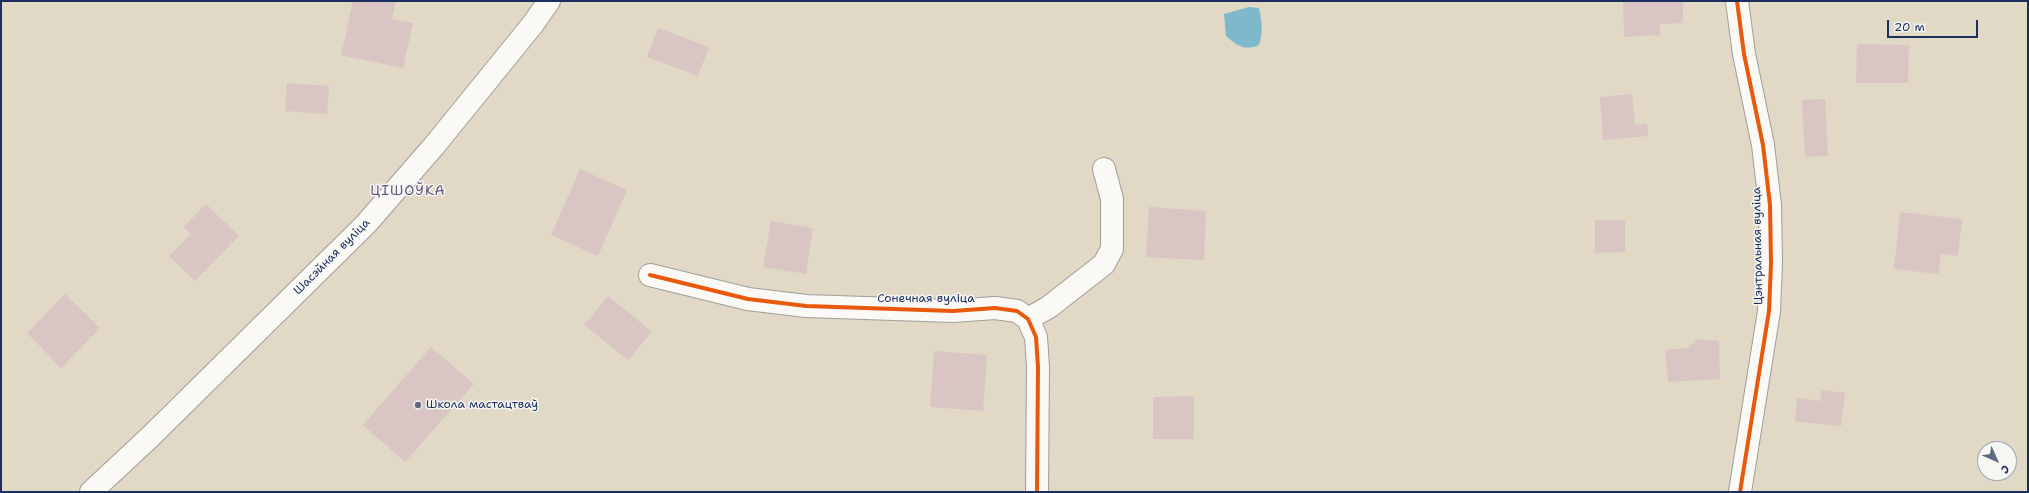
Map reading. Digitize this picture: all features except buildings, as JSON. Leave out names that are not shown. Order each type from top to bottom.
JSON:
[{"type":"street","name":"Шасэйная вуліца","points":[[91,492],[150,437],[366,224],[434,146],[533,24],[549,1]]},
{"type":"street","name":"Цэнтральная вуліца","points":[[1737,1],[1744,54],[1763,146],[1770,205],[1769,311],[1740,492]]},
{"type":"street","points":[[1037,492],[1038,367],[1036,337],[1028,319],[1049,307],[1104,264],[1112,249],[1112,199],[1104,169]]},
{"type":"street","name":"Сонечная вуліца","points":[[650,275],[748,299],[806,306],[953,311],[995,308],[1017,311],[1028,319]]},
{"type":"water","points":[[1249,7],[1259,8],[1262,31],[1259,45],[1249,48],[1238,45],[1226,36],[1224,14]]},
{"type":"cycle path","points":[[1737,1],[1744,54],[1763,145],[1770,205],[1771,263],[1769,311],[1740,492]]},
{"type":"cycle path","points":[[650,275],[748,299],[806,306],[953,311],[995,308],[1017,311],[1028,319],[1036,337],[1038,367],[1037,492]]},
{"type":"place","name":"Школа мастацтваў","points":[[418,405]]},
{"type":"district","name":"ЦІШОЎКА","points":[[408,191]]}]
